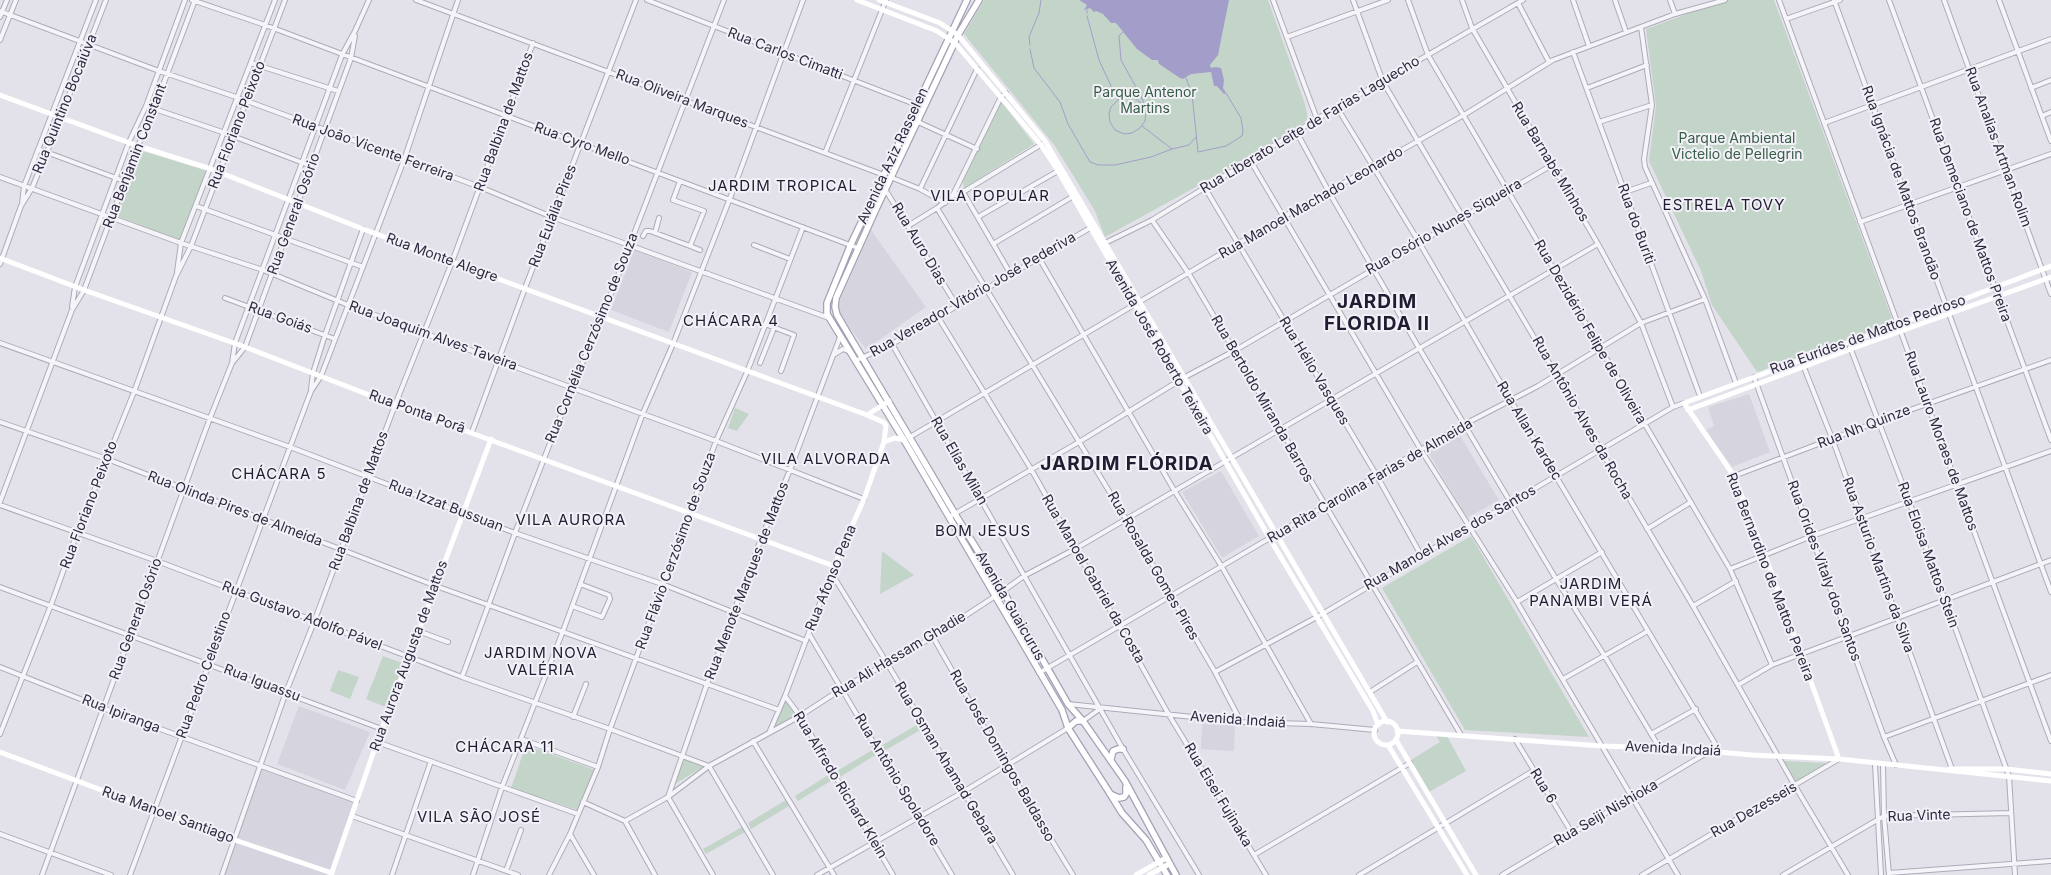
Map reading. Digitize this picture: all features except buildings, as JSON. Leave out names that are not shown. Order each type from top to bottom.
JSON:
[{"type":"main road","name":"Avenida Aziz Rasselen","points":[[835,307],[836,298],[886,189],[887,176],[948,37],[967,0]]},
{"type":"main road","name":"Avenida Aziz Rasselen","points":[[828,316],[827,303],[880,181],[887,176],[918,122],[958,35],[979,0]]},
{"type":"main road","name":"Avenida Guaicurus","points":[[835,307],[837,315],[910,436],[995,597],[1062,710],[1066,730],[1122,813],[1146,840],[1167,875]]},
{"type":"main road","name":"Avenida Guaicurus","points":[[828,316],[952,516],[1004,591],[1068,704],[1083,721],[1125,781],[1176,875]]},
{"type":"main road","points":[[1066,730],[1076,722],[1083,721]]},
{"type":"main road","points":[[1111,759],[1113,751],[1123,749]]},
{"type":"main road","points":[[1109,792],[1119,798],[1124,797],[1127,790],[1125,781]]},
{"type":"street","points":[[1,13],[6,0]]},
{"type":"street","points":[[0,40],[16,0]]},
{"type":"street","name":"Rua Quintino Bocaiúva","points":[[21,206],[24,186],[96,0]]},
{"type":"street","name":"Rua Quintino Bocaiúva","points":[[1,260],[21,206],[32,188],[47,152],[106,0]]},
{"type":"street","name":"Rua Benjamin Constant","points":[[72,310],[75,287],[129,142],[146,106],[185,0]]},
{"type":"street","name":"Rua Benjamin Constant","points":[[0,503],[72,310],[84,290],[194,0]]},
{"type":"street","name":"Rua Cyro Mello","points":[[194,0],[274,28],[428,88],[858,248]]},
{"type":"street","name":"Rua Floriano Peixoto","points":[[176,276],[181,243],[275,0]]},
{"type":"street","name":"Rua Floriano Peixoto","points":[[0,734],[77,533],[134,392],[176,276],[191,246],[285,0]]},
{"type":"street","name":"Rua General Osório","points":[[42,875],[232,363],[235,344],[342,55],[356,32],[369,0]]},
{"type":"street","name":"Rua Oliveira Marques","points":[[416,0],[887,176],[920,189],[945,202]]},
{"type":"street","name":"Rua Pedro Celestino","points":[[130,875],[311,391],[321,376],[404,160],[458,0]]},
{"type":"street","name":"Rua Eulália Pires","points":[[472,432],[525,288],[636,0]]},
{"type":"street","name":"Rua Carlos Cimatti","points":[[647,0],[924,108]]},
{"type":"street","name":"Rua Cornélia Cerzósimo de Souza","points":[[462,677],[544,459],[602,317],[724,0]]},
{"type":"street","points":[[473,875],[502,786],[563,631],[615,486],[729,200],[803,0]]},
{"type":"street","name":"Avenida José Roberto Teixeira","points":[[857,0],[948,37],[1003,95],[1043,143],[1093,226],[1135,305],[1270,539],[1364,695],[1376,727],[1376,740],[1388,745],[1404,767],[1467,875]]},
{"type":"street","points":[[1273,0],[1317,120]]},
{"type":"street","name":"Rua Antônio Alves da Rocha","points":[[1353,0],[1383,82],[1420,141],[1462,216],[1557,374],[1848,875]]},
{"type":"street","points":[[1287,37],[1388,0]]},
{"type":"street","name":"Rua Dezidério Felipe de Oliveira","points":[[1408,0],[1428,55],[1730,568],[1772,665]]},
{"type":"street","name":"Rua Barnabé Minhos","points":[[1462,0],[1472,28],[1598,244],[1641,323],[1673,407]]},
{"type":"street","name":"Rua Liberato Leite de Farias Laguecho","points":[[1103,244],[1152,220],[1472,28],[1523,0]]},
{"type":"street","points":[[1573,0],[1589,46]]},
{"type":"street","points":[[1615,0],[1626,32]]},
{"type":"street","points":[[1670,0],[1675,14]]},
{"type":"street","name":"Rua Manoel Machado Leonardo","points":[[910,436],[1084,336],[1285,216],[1420,141],[1507,90],[1549,62],[1675,14],[1724,0]]},
{"type":"street","name":"Rua Lauro Moraes de Mattos","points":[[1779,0],[2051,741]]},
{"type":"street","points":[[1786,19],[1840,0]]},
{"type":"street","name":"Rua Demeciano de Mattos Preira","points":[[1889,0],[2051,440]]},
{"type":"street","name":"Rua Analias Artman Rolim","points":[[1944,0],[2042,269],[2048,278],[2051,294]]},
{"type":"street","points":[[1999,0],[2051,141]]},
{"type":"street","points":[[825,153],[884,1]]},
{"type":"street","name":"Avenida José Roberto Teixeira","points":[[884,1],[940,23],[952,30],[982,64],[1003,95]]},
{"type":"street","name":"Rua Ignácia de Mattos Brandão","points":[[1834,1],[2051,592]]},
{"type":"street","points":[[1518,3],[1549,62]]},
{"type":"street","name":"Rua João Vicente Ferreira","points":[[1,13],[480,187],[552,218],[774,299],[828,316]]},
{"type":"street","points":[[1641,27],[1652,105],[1644,159],[1645,167],[1704,299],[1736,383]]},
{"type":"street","name":"Rua General Osório","points":[[232,363],[245,347],[259,310],[351,58],[356,32]]},
{"type":"street","points":[[1824,123],[2051,39]]},
{"type":"street","name":"Rua Balbina de Mattos","points":[[222,875],[286,692],[423,332],[452,262],[533,44]]},
{"type":"street","name":"Rua do Buriti","points":[[1573,52],[1700,396]]},
{"type":"street","points":[[251,63],[338,91]]},
{"type":"street","points":[[920,189],[977,69],[982,64]]},
{"type":"street","points":[[1587,88],[1646,65]]},
{"type":"street","points":[[2031,88],[2051,80]]},
{"type":"street","name":"Rua Monte Alegre","points":[[0,95],[138,146],[211,169],[376,234],[866,415],[886,425],[884,442]]},
{"type":"street","points":[[953,196],[1003,95]]},
{"type":"street","points":[[1600,122],[1652,105]]},
{"type":"street","points":[[146,106],[234,136],[311,166]]},
{"type":"street","name":"Rua Allan Kardec","points":[[1338,109],[1419,242],[1464,322],[1720,752]]},
{"type":"street","points":[[2042,116],[2051,112]]},
{"type":"street","points":[[918,122],[976,149]]},
{"type":"street","points":[[1297,133],[1419,348],[1659,748]]},
{"type":"street","points":[[908,226],[953,196],[963,192],[1043,143]]},
{"type":"street","name":"Avenida José Roberto Teixeira","points":[[1043,143],[1072,197],[1093,226]]},
{"type":"street","points":[[38,149],[124,181]]},
{"type":"street","points":[[1860,222],[2051,154]]},
{"type":"street","points":[[1250,160],[1285,216],[1329,295],[1422,450],[1517,602],[1678,875]]},
{"type":"street","name":"Rua Osório Nunes Siqueira","points":[[952,516],[1080,442],[1185,377],[1234,351],[1552,165]]},
{"type":"street","points":[[978,217],[1058,171]]},
{"type":"street","name":"Rua Joaquim Alves Taveira","points":[[0,177],[181,243],[263,270],[348,305],[643,413],[864,499]]},
{"type":"street","points":[[680,181],[673,200],[704,212]]},
{"type":"street","name":"Rua Auro Dias","points":[[880,181],[957,306]]},
{"type":"street","points":[[1625,192],[1651,183]]},
{"type":"street","name":"Rua Hélio Vasques","points":[[1205,188],[1377,476],[1421,555]]},
{"type":"street","points":[[963,192],[1010,273]]},
{"type":"street","points":[[993,244],[1072,197]]},
{"type":"street","points":[[196,206],[363,267]]},
{"type":"street","points":[[690,246],[706,206]]},
{"type":"street","name":"Rua Rosalda Gomes Pires","points":[[937,208],[1126,519],[1215,672],[1241,722]]},
{"type":"street","points":[[655,233],[659,218]]},
{"type":"street","name":"Rua Bertoldo Miranda Barros","points":[[1152,220],[1189,274],[1324,506],[1461,735]]},
{"type":"street","name":"Rua Vereador Vitório José Pederiva","points":[[855,361],[892,344],[1093,226]]},
{"type":"street","name":"Rua Flávio Cerzósimo de Souza","points":[[549,875],[570,834],[598,768],[610,728],[716,441],[747,372],[803,227]]},
{"type":"street","name":"Rua Pedro Celestino","points":[[311,391],[313,373],[325,335],[363,229]]},
{"type":"street","points":[[643,236],[646,231],[655,233],[700,250]]},
{"type":"street","points":[[1103,244],[1141,302],[1387,722],[1395,726],[1397,731],[1396,740],[1476,875]]},
{"type":"street","name":"Rua Ali Hassam Ghadie","points":[[625,822],[668,797],[709,766],[800,716],[842,688],[933,636],[995,597],[1024,576],[1075,549],[1509,294],[1598,244]]},
{"type":"street","points":[[754,245],[790,259]]},
{"type":"street","points":[[1039,258],[1174,490],[1222,567],[1311,724]]},
{"type":"street","name":"Rua Ponta Porã","points":[[1,260],[245,347],[395,405],[834,566]]},
{"type":"street","name":"Rua Eurídes de Mattos Pedroso","points":[[1684,403],[2051,266]]},
{"type":"street","name":"Rua Eurídes de Mattos Pedroso","points":[[1688,410],[2048,278]]},
{"type":"street","name":"Rua Goiás","points":[[225,298],[335,339]]},
{"type":"street","name":"Rua Rita Carolina Farias de Almeida","points":[[1040,673],[1465,424],[1557,374],[1641,323],[1704,299]]},
{"type":"street","name":"Rua Manoel Gabriel da Costa","points":[[938,317],[1031,469],[1075,549],[1121,626],[1169,715]]},
{"type":"street","points":[[765,324],[794,335],[782,371]]},
{"type":"street","points":[[760,363],[774,328]]},
{"type":"street","name":"Rua Menote Marques de Mattos","points":[[668,797],[707,684],[761,539],[790,470],[840,337]]},
{"type":"street","name":"Rua Eloisa Mattos Stein","points":[[1848,342],[1909,501],[1943,600],[2009,776]]},
{"type":"street","name":"Rua Izzat Bussuan","points":[[0,343],[290,447],[516,533],[662,584],[806,641]]},
{"type":"street","name":"Rua Elías Milan","points":[[892,344],[1123,749],[1199,875]]},
{"type":"street","points":[[834,356],[838,351],[848,350]]},
{"type":"street","name":"Rua Asturio Martins da Silva","points":[[1801,360],[1832,438],[1951,770]]},
{"type":"street","name":"Rua Nh Quinze","points":[[1734,476],[1927,403],[2051,360]]},
{"type":"street","name":"Rua Orides Vitaly dos Santos","points":[[1754,377],[1884,737],[1896,765]]},
{"type":"street","points":[[866,415],[881,404],[889,401]]},
{"type":"street","name":"Rua Manoel Alves dos Santos","points":[[1215,672],[1324,613],[1673,407],[1684,403]]},
{"type":"street","name":"Rua Bernardino de Mattos Pereira","points":[[1684,403],[1734,476],[1765,555],[1839,760]]},
{"type":"street","name":"Rua Olinda Pires de Almeida","points":[[0,422],[107,459],[436,586],[779,710]]},
{"type":"street","points":[[884,442],[895,438],[904,440]]},
{"type":"street","name":"Rua Aurora Augusta de Mattos","points":[[331,874],[377,742],[491,439]]},
{"type":"street","name":"Rua Afonso Pena","points":[[769,733],[834,566],[864,499],[884,442]]},
{"type":"street","points":[[1730,568],[1812,536],[2051,451]]},
{"type":"street","points":[[1647,529],[1691,502]]},
{"type":"street","name":"Rua Gustavo Adolfo Pável","points":[[0,503],[462,677],[573,717],[610,728],[709,766]]},
{"type":"street","points":[[1517,602],[1602,552]]},
{"type":"street","points":[[1738,685],[1772,665],[2051,560]]},
{"type":"street","name":"Rua Osman Ahamad Gebara","points":[[832,574],[1013,875]]},
{"type":"street","points":[[1693,606],[1736,582]]},
{"type":"street","points":[[572,606],[602,617],[610,600],[609,596],[580,584]]},
{"type":"street","name":"Rua Iguassu","points":[[0,587],[382,729]]},
{"type":"street","points":[[418,631],[448,642]]},
{"type":"street","points":[[1563,679],[1648,631]]},
{"type":"street","name":"Rua Antônio Spoladore","points":[[808,634],[952,875]]},
{"type":"street","name":"Rua José Domingos Baldasso","points":[[933,636],[1006,765],[1073,875]]},
{"type":"street","points":[[1364,695],[1417,662]]},
{"type":"street","name":"Rua Ipiranga","points":[[0,667],[103,708],[356,800]]},
{"type":"street","points":[[1884,737],[2051,675]]},
{"type":"street","points":[[573,717],[586,684]]},
{"type":"street","name":"Rua Alfredo Richard Klein","points":[[785,696],[800,716],[893,875]]},
{"type":"street","name":"Avenida Indaiá","points":[[1068,704],[1241,722],[1376,727]]},
{"type":"street","points":[[1083,721],[1101,708]]},
{"type":"street","points":[[1650,734],[1696,709]]},
{"type":"street","name":"Rua Eisei Fujinaka","points":[[1169,715],[1266,875]]},
{"type":"street","points":[[1376,727],[1387,722]]},
{"type":"street","points":[[817,875],[963,792],[1066,730]]},
{"type":"street","name":"Avenida Indaiá","points":[[1397,731],[1602,746],[1839,760],[2051,780]]},
{"type":"street","points":[[521,739],[598,768]]},
{"type":"street","name":"Rua 6","points":[[1515,739],[1572,833]]},
{"type":"street","points":[[1388,745],[1396,740]]},
{"type":"street","points":[[753,741],[834,875]]},
{"type":"street","points":[[377,742],[578,814]]},
{"type":"street","name":"Rua Seiji Nishioka","points":[[1502,875],[1710,751]]},
{"type":"street","name":"Rua Manoel Santiago","points":[[0,752],[235,840],[338,875]]},
{"type":"street","points":[[392,875],[431,760]]},
{"type":"street","name":"Rua Dezesseis","points":[[1642,875],[1839,760]]},
{"type":"street","points":[[1254,855],[1410,763]]},
{"type":"street","points":[[1875,764],[1876,819],[1881,875]]},
{"type":"street","points":[[1883,764],[1884,816],[1889,874],[2051,861]]},
{"type":"street","points":[[709,766],[773,875]]},
{"type":"street","name":"Avenida Indaiá","points":[[1951,770],[2006,769],[2051,774]]},
{"type":"street","points":[[1359,875],[1533,771]]},
{"type":"street","points":[[2009,776],[2015,875]]},
{"type":"street","points":[[668,797],[714,875]]},
{"type":"street","points":[[584,802],[625,822],[655,875]]},
{"type":"street","name":"Rua Vinte","points":[[1783,875],[1884,816],[2011,813]]},
{"type":"street","points":[[352,816],[518,875]]},
{"type":"street","points":[[506,871],[521,830]]},
{"type":"street","points":[[0,834],[111,875]]},
{"type":"street","points":[[570,834],[594,875]]},
{"type":"street","points":[[1136,875],[1166,858]]},
{"type":"street","points":[[1145,869],[1149,875],[1169,864]]},
{"type":"shaded area","points":[[1079,0],[1229,0],[1218,55],[1210,65],[1211,68],[1221,68],[1224,80],[1223,88],[1226,93],[1224,94],[1217,86],[1214,86],[1211,72],[1191,74],[1183,79],[1180,78],[1159,64],[1158,60],[1152,60],[1137,49],[1116,23],[1111,23],[1103,14],[1094,12],[1090,8],[1084,10],[1087,5]]},
{"type":"shaded area","points":[[871,230],[926,307],[866,349],[840,315],[839,309],[840,300]]},
{"type":"shaded area","points":[[634,250],[692,272],[669,332],[611,310]]},
{"type":"shaded area","points":[[1749,394],[1770,452],[1732,467],[1706,430],[1714,426],[1708,407]]},
{"type":"shaded area","points":[[1459,434],[1499,500],[1467,518],[1428,452]]},
{"type":"shaded area","points":[[1221,471],[1259,536],[1222,558],[1182,492]]},
{"type":"shaded area","points":[[299,706],[370,732],[345,790],[277,764]]},
{"type":"shaded area","points":[[1202,723],[1235,725],[1234,751],[1201,749]]},
{"type":"shaded area","points":[[259,765],[357,801],[331,875],[222,875]]},
{"type":"green space","name":"Parque Antenor Martins","points":[[984,0],[1268,0],[1305,104],[1308,119],[1296,129],[1105,237],[1095,211],[1055,146],[964,34]]},
{"type":"green space","name":"Parque Ambiental Victelio de Pellegrin","points":[[1725,0],[1774,0],[1894,324],[1757,372],[1712,305],[1701,271],[1649,161],[1656,106],[1646,29]]},
{"type":"green space","points":[[1001,101],[1034,144],[964,188],[963,181]]},
{"type":"green space","points":[[139,150],[208,171],[180,241],[115,215]]},
{"type":"green space","points":[[735,408],[749,414],[737,431],[728,428]]},
{"type":"green space","points":[[1471,536],[1589,737],[1465,730],[1382,588]]},
{"type":"green space","points":[[882,551],[914,575],[880,594]]},
{"type":"green space","points":[[383,656],[405,664],[388,708],[366,699]]},
{"type":"green space","points":[[338,670],[359,677],[350,699],[330,691]]},
{"type":"green space","points":[[786,699],[796,716],[772,730],[780,712]]},
{"type":"green space","points":[[920,723],[922,729],[884,751],[881,746]]},
{"type":"green space","points":[[1435,734],[1447,736],[1466,771],[1429,792],[1411,760],[1440,742]]},
{"type":"green space","points":[[526,745],[595,770],[581,811],[511,788]]},
{"type":"green space","points":[[874,749],[877,754],[840,777],[837,771]]},
{"type":"green space","points":[[684,758],[703,767],[675,784]]},
{"type":"green space","points":[[1784,761],[1827,763],[1796,783]]},
{"type":"green space","points":[[830,774],[834,779],[798,801],[795,796]]},
{"type":"green space","points":[[786,800],[789,806],[751,829],[748,823]]},
{"type":"green space","points":[[742,827],[745,832],[706,854],[703,849]]},
{"type":"waterway","points":[[1030,45],[1029,37],[1039,13],[1041,0]]},
{"type":"waterway","points":[[1087,16],[1099,60],[1117,99]]},
{"type":"waterway","points":[[1124,31],[1119,36],[1121,60],[1142,98],[1146,111],[1145,121],[1140,128],[1132,133],[1124,134],[1115,130],[1110,122],[1109,114],[1111,107],[1120,98],[1127,96],[1136,99],[1146,111]]},
{"type":"waterway","points":[[1030,49],[1034,68],[1060,102],[1068,124],[1090,162],[1098,165],[1115,165],[1151,157],[1172,149]]},
{"type":"waterway","points":[[1186,78],[1192,94],[1198,152],[1226,146],[1242,136],[1241,118],[1226,93]]},
{"type":"waterway","points":[[1142,126],[1172,149],[1189,145],[1196,137]]},
{"type":"district","name":"JARDIM TROPICAL","points":[[783,186]]},
{"type":"district","name":"VILA POPULAR","points":[[990,196]]},
{"type":"district","name":"ESTRELA TOVY","points":[[1724,205]]},
{"type":"district","name":"JARDIM FLORIDA II","points":[[1377,313]]},
{"type":"district","name":"CHÁCARA 4","points":[[731,321]]},
{"type":"district","name":"VILA ALVORADA","points":[[826,459]]},
{"type":"district","name":"JARDIM FLÓRIDA","points":[[1127,464]]},
{"type":"district","name":"CHÁCARA 5","points":[[279,474]]},
{"type":"district","name":"VILA AURORA","points":[[571,520]]},
{"type":"district","name":"BOM JESUS","points":[[983,531]]},
{"type":"district","name":"JARDIM PANAMBI VERÁ","points":[[1591,592]]},
{"type":"district","name":"JARDIM NOVA VALÉRIA","points":[[541,662]]},
{"type":"district","name":"CHÁCARA 11","points":[[505,747]]},
{"type":"district","name":"VILA SÃO JOSÉ","points":[[479,817]]}]
